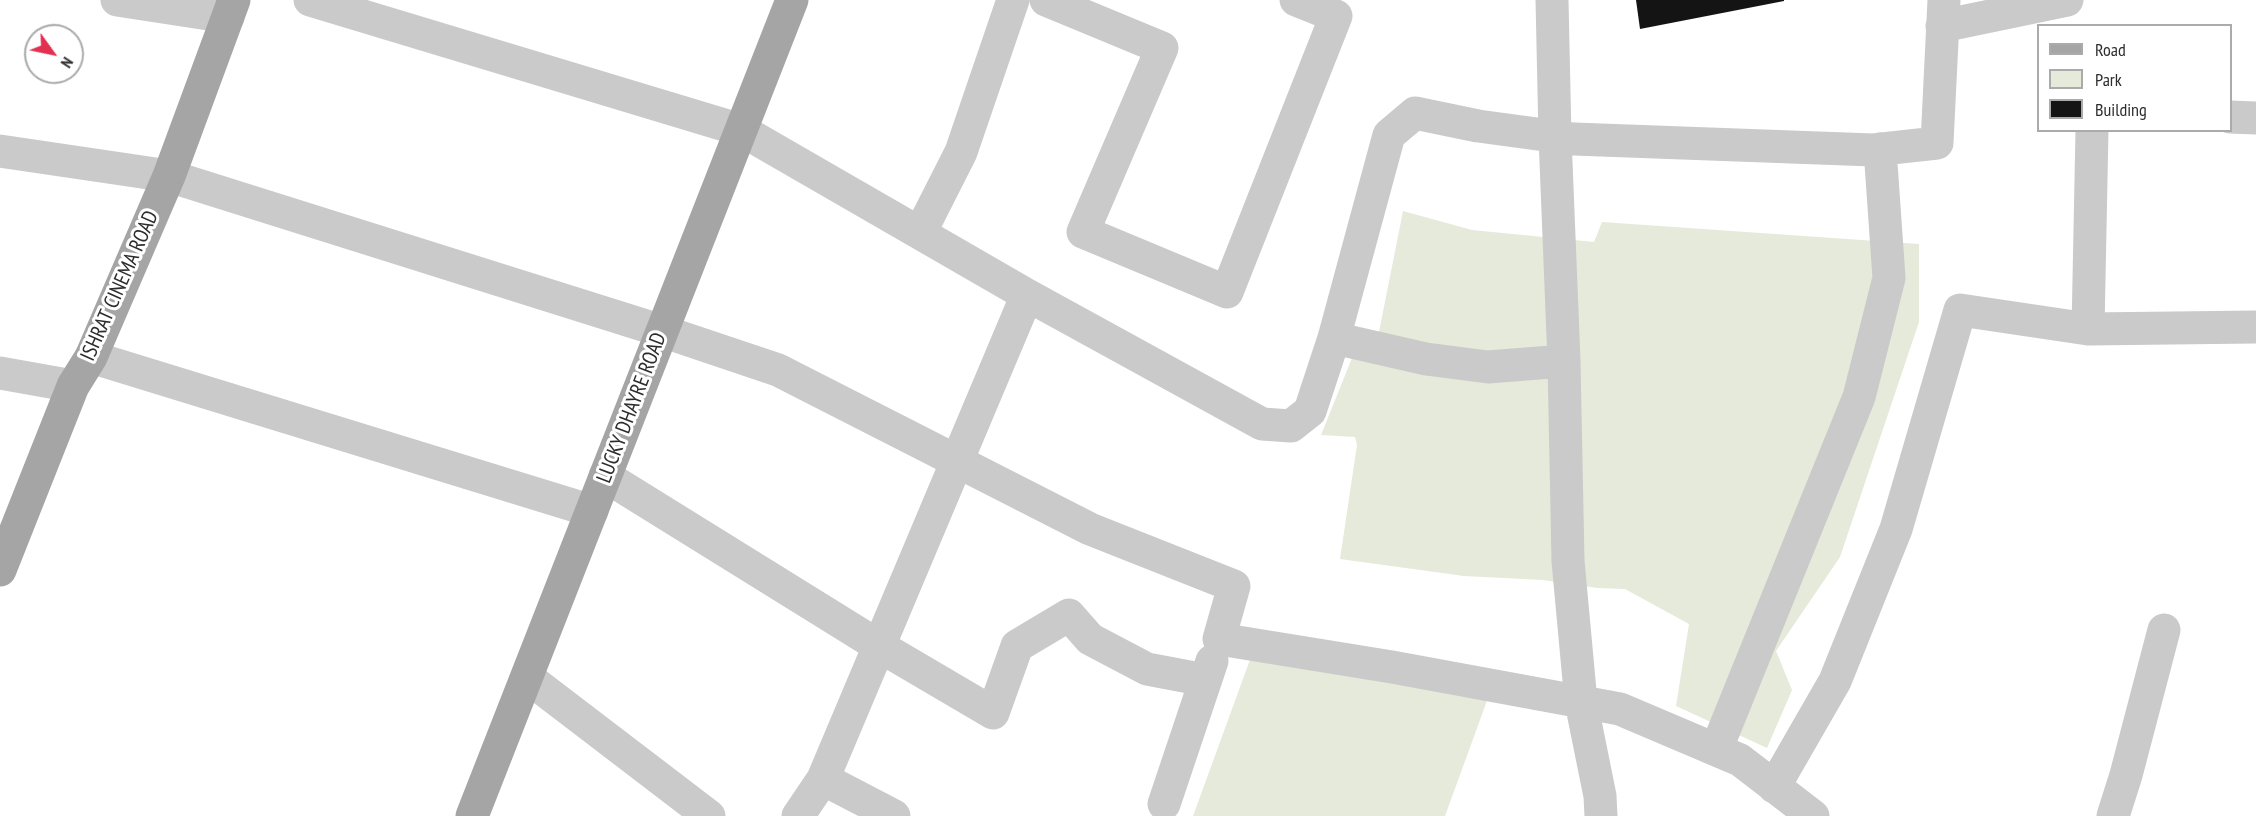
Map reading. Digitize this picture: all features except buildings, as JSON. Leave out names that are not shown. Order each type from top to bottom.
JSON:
[{"type":"main road","name":"LUCKY DHAYRE ROAD","points":[[472,816],[792,0]]},
{"type":"main road","name":"ISHRAT CINEMA ROAD","points":[[0,570],[73,386],[91,357],[169,176],[231,8]]},
{"type":"street","points":[[117,0],[231,8]]},
{"type":"street","points":[[310,0],[741,130],[1027,295],[1262,424],[1291,426],[1310,411],[1334,338],[1389,135],[1415,113],[1478,126],[1574,139],[1880,149],[1937,143],[1943,13],[2067,0]]},
{"type":"street","points":[[920,233],[961,152],[1013,0]]},
{"type":"street","points":[[1046,0],[1162,48],[1083,232],[1227,292],[1336,16],[1296,0]]},
{"type":"street","points":[[1552,0],[1568,561],[1581,702],[1600,796],[1601,816]]},
{"type":"street","points":[[2232,117],[2256,118]]},
{"type":"street","points":[[2088,329],[2092,132]]},
{"type":"street","points":[[1716,750],[1859,397],[1889,278],[1880,149]]},
{"type":"street","points":[[0,151],[169,176],[662,331],[778,370],[1090,529],[1234,586],[1219,639],[1164,804]]},
{"type":"street","points":[[798,816],[823,779],[1027,295]]},
{"type":"street","points":[[1774,787],[1835,681],[1896,529],[1960,310],[2088,329],[2256,327]]},
{"type":"street","points":[[1334,338],[1426,359],[1488,367],[1564,361]]},
{"type":"street","points":[[91,357],[592,511]]},
{"type":"street","points":[[0,373],[73,386]]},
{"type":"street","points":[[605,476],[879,646],[993,713],[1017,646],[1069,615],[1090,639],[1147,669],[1205,680]]},
{"type":"street","points":[[2113,816],[2164,630]]},
{"type":"street","points":[[1219,639],[1392,667],[1620,709],[1740,760],[1813,816]]},
{"type":"street","points":[[526,677],[709,816]]},
{"type":"street","points":[[823,779],[894,816]]},
{"type":"green space","points":[[1403,211],[1472,230],[1594,242],[1602,222],[1919,244],[1919,322],[1840,557],[1776,651],[1792,690],[1767,748],[1676,706],[1689,624],[1625,589],[1597,588],[1543,580],[1464,576],[1340,559],[1357,445],[1355,437],[1321,435],[1354,353],[1379,332]]},
{"type":"green space","points":[[1251,657],[1488,698],[1445,816],[1193,816]]}]
